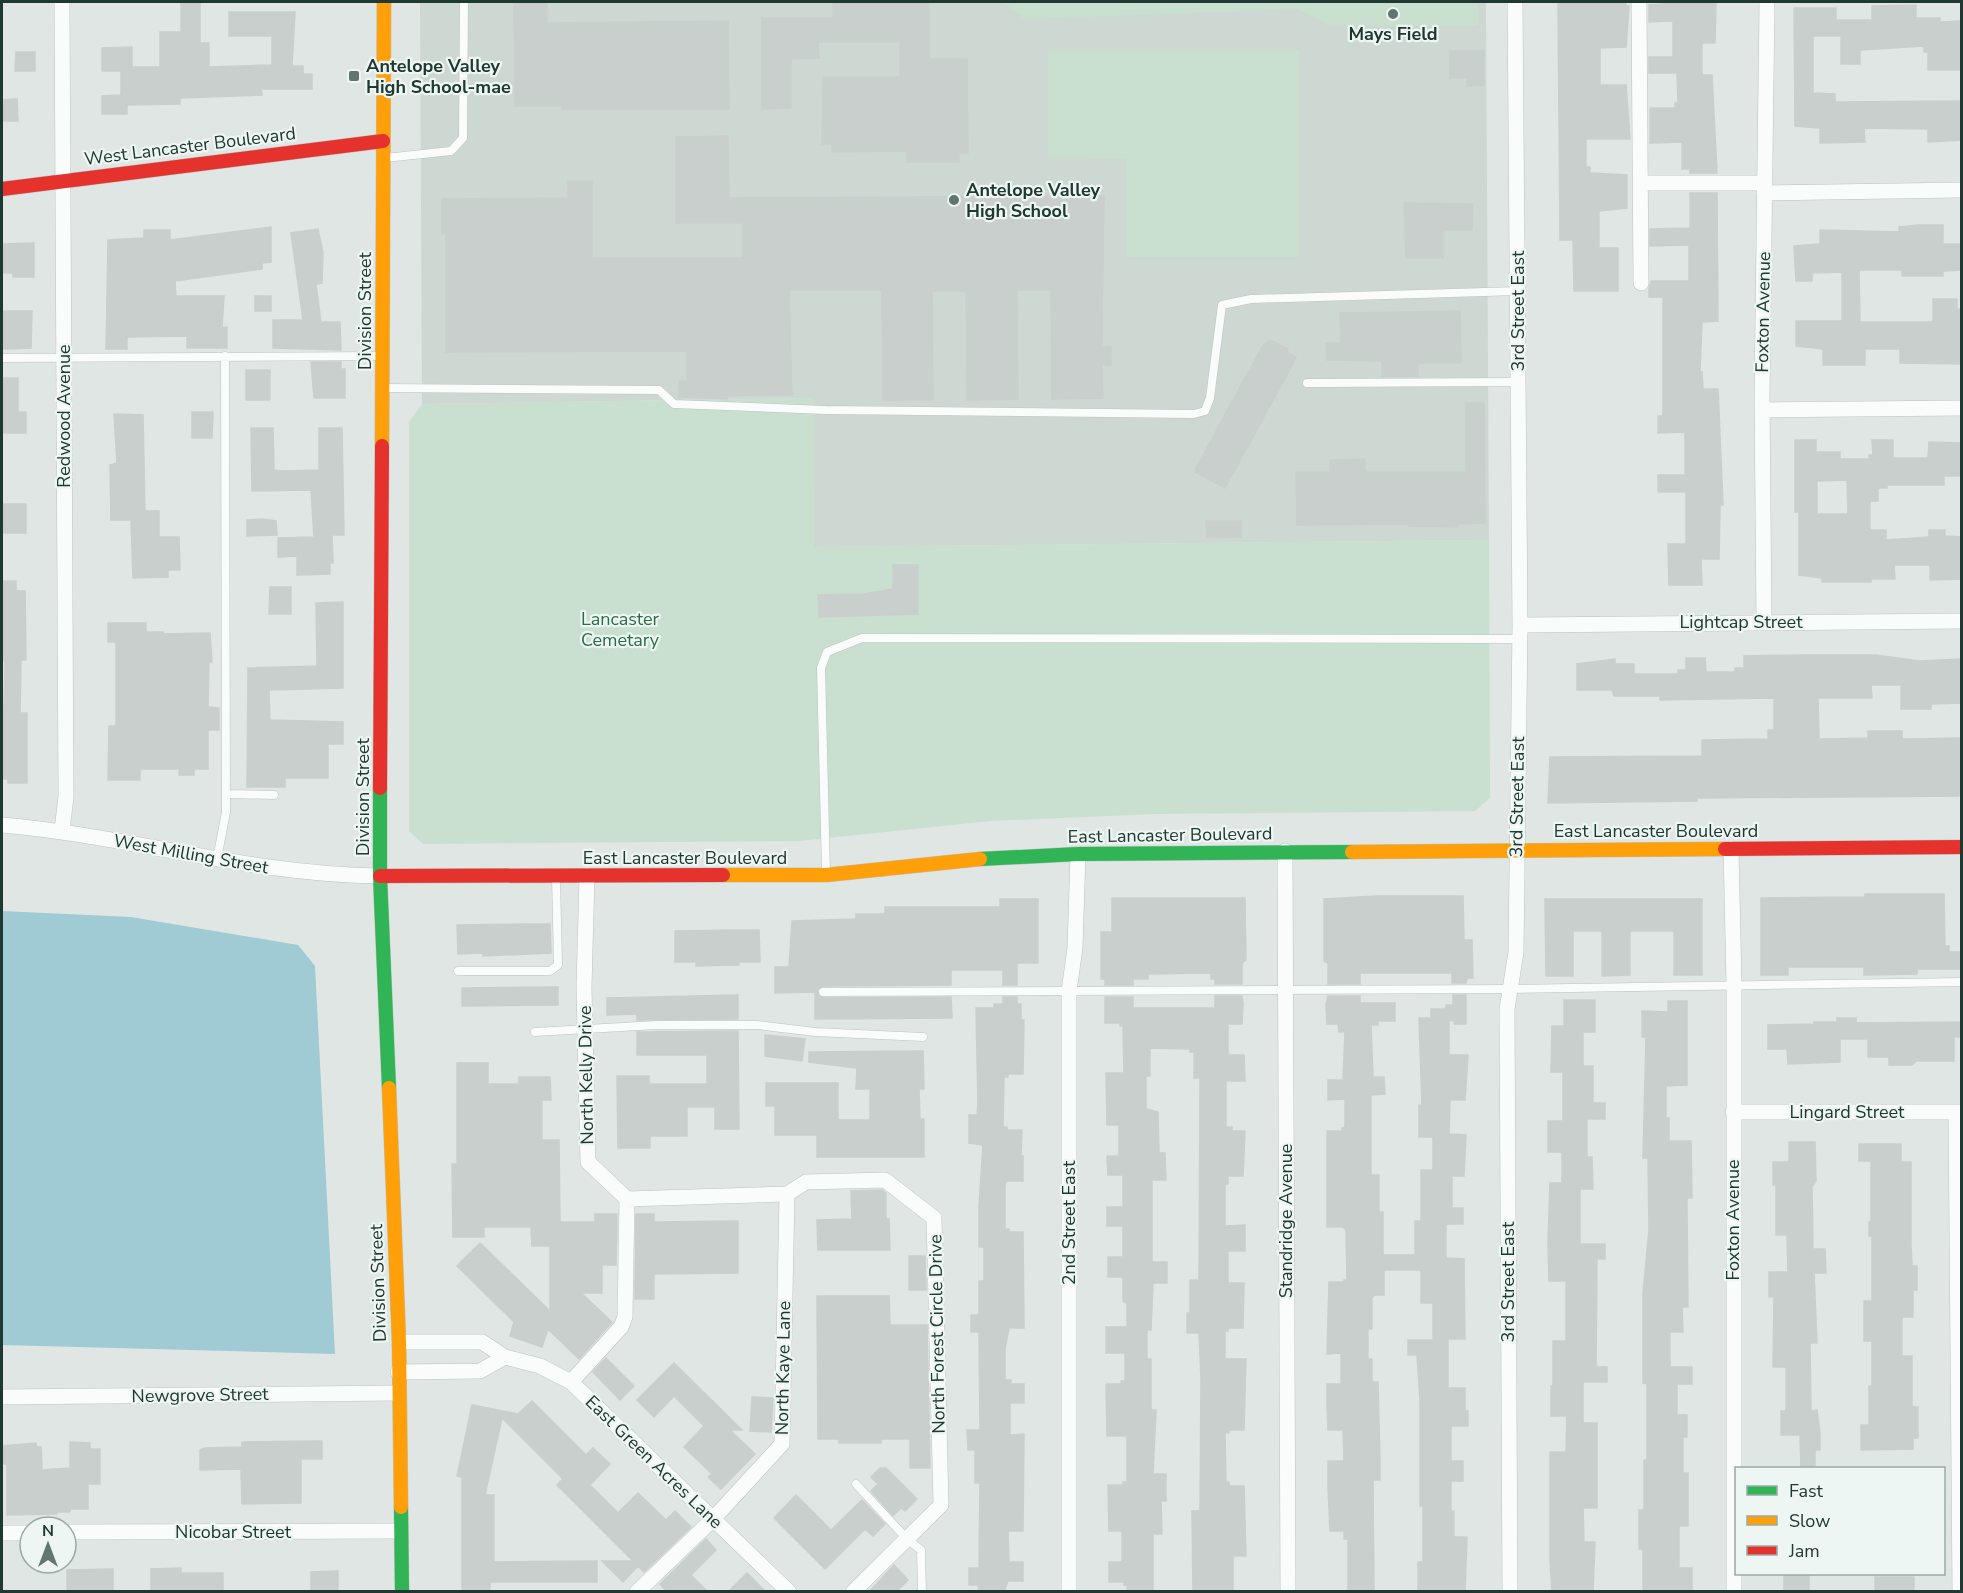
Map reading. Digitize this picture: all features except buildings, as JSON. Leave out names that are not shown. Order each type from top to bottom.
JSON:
[{"type":"main road","name":"Division Street","points":[[384,2],[380,876],[399,1342],[402,1592]]},
{"type":"main road","name":"West Lancaster Boulevard","points":[[2,189],[383,141]]},
{"type":"main road","name":"East Lancaster Boulevard","points":[[380,876],[826,875],[1001,857],[1078,854],[1962,847]]},
{"type":"street","name":"Redwood Avenue","points":[[62,2],[66,797],[62,830]]},
{"type":"street","name":"3rd Street East","points":[[1510,1592],[1507,1009],[1516,952],[1519,632],[1515,2]]},
{"type":"street","points":[[1639,2],[1641,284]]},
{"type":"street","name":"Foxton Avenue","points":[[1764,622],[1762,410],[1767,2]]},
{"type":"street","points":[[1641,183],[1764,188],[1962,190]]},
{"type":"street","points":[[1762,410],[1962,408]]},
{"type":"street","name":"Lightcap Street","points":[[1519,632],[1764,622],[1962,621]]},
{"type":"street","name":"West Milling Street","points":[[2,825],[62,830],[263,868],[329,875],[380,876]]},
{"type":"street","name":"Foxton Avenue","points":[[1731,849],[1734,984],[1734,1592]]},
{"type":"street","name":"Standridge Avenue","points":[[1285,851],[1288,1592]]},
{"type":"street","name":"2nd Street East","points":[[1069,1592],[1069,991],[1075,948],[1078,854]]},
{"type":"street","name":"North Kelly Drive","points":[[587,876],[585,1030],[588,1162],[627,1199]]},
{"type":"street","name":"Lingard Street","points":[[1733,1112],[1959,1112]]},
{"type":"street","points":[[1959,1112],[1960,1592]]},
{"type":"street","name":"North Forest Circle Drive","points":[[627,1199],[787,1194],[806,1182],[885,1180],[934,1218],[941,1505],[853,1592]]},
{"type":"street","name":"North Kaye Lane","points":[[638,1592],[713,1518],[782,1444],[787,1194]]},
{"type":"street","points":[[572,1382],[621,1327],[625,1317],[627,1199]]},
{"type":"street","name":"East Green Acres Lane","points":[[399,1342],[482,1342],[505,1357],[540,1366],[572,1382],[713,1518],[780,1589]]},
{"type":"street","points":[[398,1372],[480,1371],[505,1357]]},
{"type":"street","name":"Newgrove Street","points":[[2,1397],[398,1393]]},
{"type":"street","name":"Nicobar Street","points":[[78,1532],[400,1531]]},
{"type":"street","points":[[2,1533],[18,1533]]},
{"type":"lane","points":[[383,159],[451,151],[463,138],[464,2]]},
{"type":"lane","points":[[384,388],[659,390],[674,404],[802,409],[1194,414],[1205,411],[1210,398],[1222,305],[1251,299],[1518,291]]},
{"type":"lane","points":[[217,860],[226,812],[225,356]]},
{"type":"lane","points":[[2,358],[383,356]]},
{"type":"lane","points":[[1307,383],[1518,382]]},
{"type":"lane","points":[[826,875],[821,668],[827,652],[840,645],[862,638],[1519,632]]},
{"type":"lane","points":[[226,795],[274,795]]},
{"type":"lane","points":[[458,971],[550,971],[558,965],[556,877]]},
{"type":"lane","points":[[823,992],[1285,991],[1962,982]]},
{"type":"lane","points":[[535,1032],[656,1025],[757,1025],[815,1032],[923,1037]]},
{"type":"lane","points":[[856,1484],[907,1539],[921,1550],[922,1592]]},
{"type":"shaded area","name":"Antelope Valley High School","points":[[420,2],[1486,2],[1489,540],[814,547],[812,398],[422,404]]},
{"type":"green space","name":"Mays Field","points":[[1004,2],[1478,2],[1478,26],[1329,25],[1297,9],[1024,19]]},
{"type":"green space","points":[[1048,50],[1299,50],[1299,257],[1126,257],[1126,159],[1048,158]]},
{"type":"green space","name":"Lancaster Cemetary","points":[[813,398],[814,547],[1489,540],[1490,798],[1475,811],[1155,814],[990,821],[799,841],[423,844],[409,831],[409,422],[422,404]]},
{"type":"water","points":[[2,911],[131,917],[298,945],[315,966],[335,1354],[2,1345]]},
{"type":"traffic: fast","points":[[380,788],[380,876],[389,1088]]},
{"type":"traffic: fast","points":[[980,859],[1078,854],[1352,852]]},
{"type":"traffic: fast","points":[[401,1507],[402,1592]]},
{"type":"traffic: slow","points":[[382,446],[384,2]]},
{"type":"traffic: slow","points":[[1352,852],[1725,849]]},
{"type":"traffic: slow","points":[[723,875],[826,875],[980,859]]},
{"type":"traffic: slow","points":[[389,1088],[399,1342],[401,1507]]},
{"type":"traffic: jam","points":[[2,189],[383,141]]},
{"type":"traffic: jam","points":[[380,788],[382,446]]},
{"type":"traffic: jam","points":[[1725,849],[1962,847]]},
{"type":"traffic: jam","points":[[380,876],[723,875]]},
{"type":"place","name":"Mays Field","points":[[1393,14]]},
{"type":"place","name":"Antelope Valley High School-mae","points":[[354,76]]},
{"type":"place","name":"Antelope Valley High School","points":[[954,200]]}]
